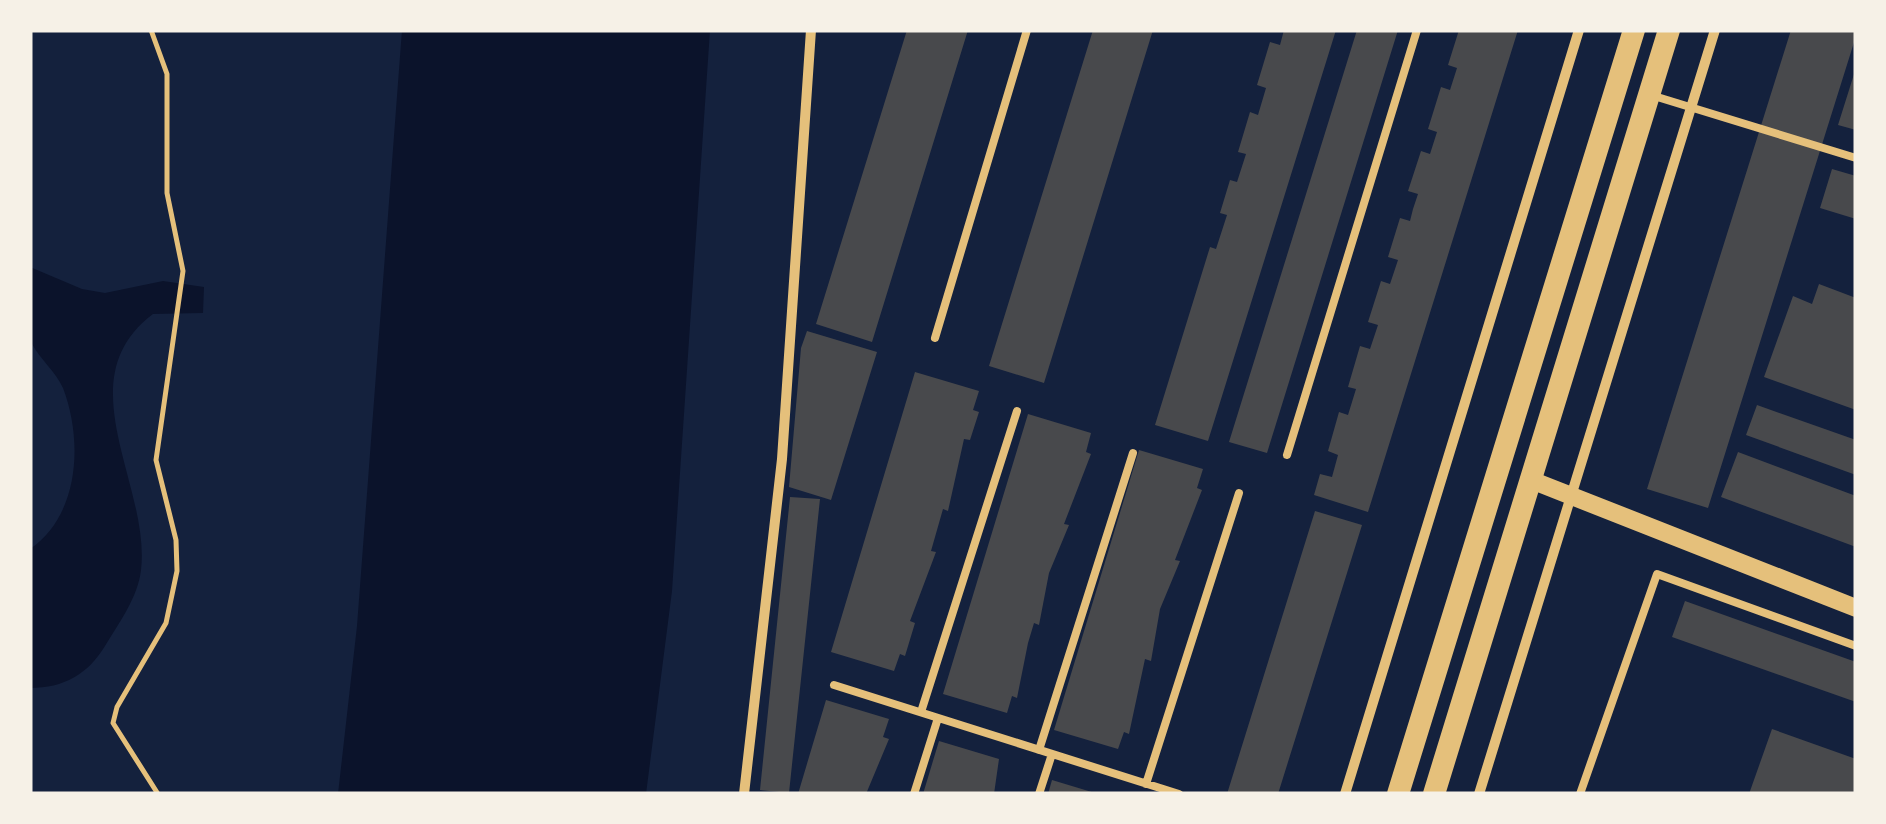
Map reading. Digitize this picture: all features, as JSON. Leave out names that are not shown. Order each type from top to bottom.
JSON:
[{"type":"highway","points":[[1398,794],[1634,30]]},
{"type":"highway","points":[[1439,792],[1530,480],[1669,30]]},
{"type":"street","points":[[744,794],[782,459],[811,30]]},
{"type":"street","points":[[1346,794],[1579,30]]},
{"type":"street","points":[[1479,794],[1715,30]]},
{"type":"street","points":[[1530,480],[1856,608]]},
{"type":"lane","points":[[934,338],[1028,30]]},
{"type":"lane","points":[[1287,455],[1417,30]]},
{"type":"lane","points":[[1650,94],[1856,158]]},
{"type":"lane","points":[[921,712],[1017,411]]},
{"type":"lane","points":[[1038,750],[1133,453]]},
{"type":"lane","points":[[1146,784],[1239,493]]},
{"type":"lane","points":[[1580,794],[1658,574],[1856,646]]},
{"type":"lane","points":[[834,685],[1178,794]]},
{"type":"lane","points":[[914,794],[938,718]]},
{"type":"lane","points":[[1039,794],[1052,754]]},
{"type":"path","points":[[152,30],[168,74],[167,194],[183,271],[156,460],[176,540],[178,572],[166,622],[117,708],[113,723],[158,794]]},
{"type":"water","points":[[402,30],[710,30],[672,591],[646,794],[338,794],[357,626]]},
{"type":"water","points":[[30,267],[82,289],[105,293],[163,281],[204,287],[203,313],[153,314],[128,340],[115,370],[113,402],[118,435],[141,537],[141,570],[132,600],[98,656],[83,672],[64,682],[30,688],[30,549],[59,517],[68,497],[75,453],[63,388],[29,337]]},
{"type":"building","points":[[907,30],[968,30],[872,342],[816,324]]},
{"type":"building","points":[[1093,30],[1153,30],[1044,383],[989,366]]},
{"type":"building","points":[[1284,30],[1336,30],[1208,441],[1155,425],[1210,247],[1216,249],[1227,215],[1220,213],[1230,180],[1237,182],[1246,154],[1238,152],[1250,112],[1258,115],[1266,88],[1257,85],[1270,42],[1280,45]]},
{"type":"building","points":[[1357,30],[1398,30],[1267,453],[1229,442]]},
{"type":"building","points":[[1459,30],[1518,30],[1368,512],[1314,495],[1320,474],[1332,477],[1338,455],[1328,451],[1339,412],[1348,415],[1356,389],[1348,387],[1360,346],[1370,349],[1378,325],[1368,322],[1381,281],[1390,284],[1398,260],[1388,257],[1400,218],[1410,221],[1418,194],[1408,191],[1421,151],[1430,154],[1437,132],[1428,129],[1441,87],[1450,90],[1457,68],[1448,65]]},
{"type":"building","points":[[1791,30],[1856,30],[1856,36],[1708,508],[1647,489]]},
{"type":"building","points":[[1856,71],[1856,130],[1838,125]]},
{"type":"building","points":[[1832,169],[1856,176],[1856,219],[1820,208]]},
{"type":"building","points":[[1819,284],[1856,298],[1856,410],[1764,377],[1793,296],[1812,304]]},
{"type":"building","points":[[807,331],[877,352],[831,500],[789,487],[801,348]]},
{"type":"building","points":[[915,372],[979,391],[973,410],[979,412],[970,440],[964,439],[948,511],[943,509],[931,551],[936,552],[910,621],[915,623],[905,656],[900,654],[894,671],[831,652]]},
{"type":"building","points":[[1757,405],[1856,440],[1856,475],[1746,435]]},
{"type":"building","points":[[1028,414],[1091,433],[1086,452],[1091,454],[1049,573],[1039,625],[1034,623],[1017,698],[1012,696],[1007,713],[943,694]]},
{"type":"building","points":[[1139,450],[1203,469],[1197,488],[1202,490],[1160,609],[1151,661],[1145,659],[1129,734],[1124,732],[1118,749],[1054,730]]},
{"type":"building","points":[[1738,452],[1856,496],[1856,547],[1721,497]]},
{"type":"building","points":[[790,497],[820,499],[789,793],[760,790]]},
{"type":"building","points":[[1315,511],[1362,525],[1278,794],[1227,794]]},
{"type":"building","points":[[1685,601],[1856,662],[1856,702],[1672,637]]},
{"type":"building","points":[[826,700],[889,719],[883,737],[889,739],[866,794],[798,794]]},
{"type":"building","points":[[1772,729],[1856,759],[1856,794],[1749,794]]},
{"type":"building","points":[[939,741],[999,759],[994,794],[923,794]]},
{"type":"building","points":[[1052,780],[1095,793],[1095,794],[1048,794]]}]
